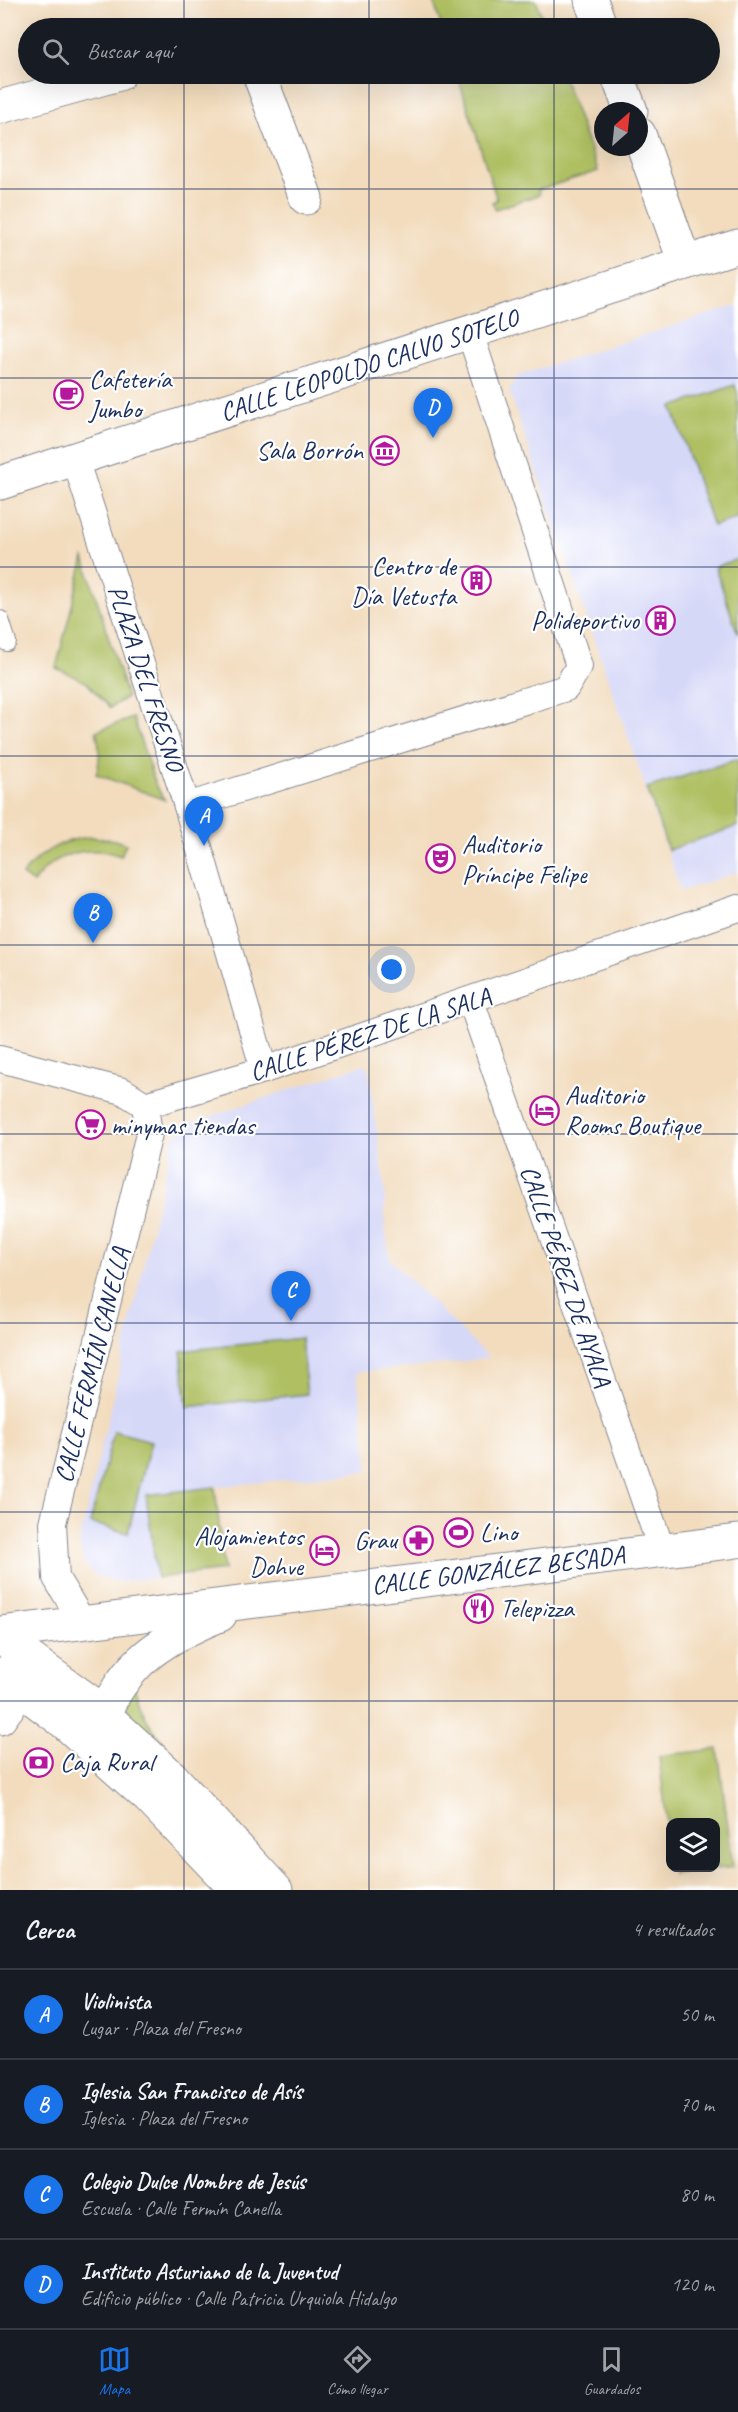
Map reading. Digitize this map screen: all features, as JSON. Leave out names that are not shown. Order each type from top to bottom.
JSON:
[{"type":"main road","points":[[591,0],[597,18]]},
{"type":"main road","points":[[0,107],[83,84]]},
{"type":"main road","points":[[263,84],[306,198]]},
{"type":"main road","points":[[621,84],[628,102]]},
{"type":"main road","points":[[647,156],[685,263]]},
{"type":"main road","name":"CALLE LEOPOLDO CALVO SOTELO","points":[[0,483],[738,247]]},
{"type":"main road","name":"CALLE GONZÁLEZ BESADA","points":[[0,1635],[68,1624],[738,1541]]},
{"type":"main road","name":"CALLE GONZÁLEZ BESADA","points":[[91,1745],[102,1714],[119,1686],[149,1651],[185,1629],[258,1600]]},
{"type":"main road","points":[[0,1718],[11,1682],[40,1664],[68,1624]]},
{"type":"main road","points":[[0,1635],[102,1714],[171,1776],[276,1890]]},
{"type":"main road","points":[[11,1682],[91,1745],[149,1798],[237,1890]]},
{"type":"street","points":[[187,806],[566,688],[579,666],[471,333]]},
{"type":"street","name":"PLAZA DEL FRESNO","points":[[75,459],[187,806],[264,1070]]},
{"type":"street","name":"CALLE PÉREZ DE LA SALA","points":[[145,1105],[264,1070],[738,908]]},
{"type":"street","name":"CALLE PÉREZ DE AYALA","points":[[471,1001],[662,1551]]},
{"type":"street","points":[[0,1059],[123,1091],[145,1105]]},
{"type":"street","name":"CALLE FERMÍN CANELLA","points":[[68,1624],[56,1578],[53,1523],[149,1134],[145,1105]]},
{"type":"lane","points":[[0,620],[7,642]]},
{"type":"shaded area","points":[[738,305],[738,872],[681,891],[509,391],[517,376]]},
{"type":"shaded area","points":[[365,1064],[369,1072],[385,1192],[385,1227],[390,1260],[489,1358],[357,1372],[369,1471],[215,1487],[224,1570],[120,1582],[99,1577],[88,1569],[79,1543],[173,1139],[185,1125]]},
{"type":"green space","points":[[433,0],[536,0],[542,18],[439,18]]},
{"type":"green space","points":[[460,84],[566,84],[598,171],[538,190],[539,195],[495,209],[492,202],[497,200]]},
{"type":"green space","points":[[735,385],[738,394],[738,518],[713,526],[672,407]]},
{"type":"green space","points":[[84,558],[127,697],[110,708],[86,682],[56,668]]},
{"type":"green space","points":[[738,559],[738,634],[715,567]]},
{"type":"green space","points":[[133,718],[156,786],[165,800],[96,774],[99,753],[96,731]]},
{"type":"green space","points":[[738,759],[738,826],[668,850],[647,788]]},
{"type":"green space","points":[[91,837],[126,844],[121,856],[109,852],[84,851],[61,858],[51,864],[33,883],[22,875],[52,848],[80,838]]},
{"type":"green space","points":[[301,1338],[307,1394],[187,1407],[181,1351]]},
{"type":"green space","points":[[114,1431],[151,1441],[128,1533],[90,1523]]},
{"type":"green space","points":[[215,1487],[224,1570],[157,1578],[146,1495]]},
{"type":"green space","points":[[134,1686],[149,1723],[174,1757],[125,1712],[124,1708]]},
{"type":"green space","points":[[718,1749],[733,1867],[720,1869],[720,1818],[666,1818],[659,1756]]},
{"type":"place","name":"Cafetería Jumbo","points":[[68,394]]},
{"type":"place","name":"Instituto Asturiano de la Juventud","points":[[433,438]]},
{"type":"place","name":"Sala Borrón","points":[[384,450]]},
{"type":"place","name":"Centro de Día Vetusta","points":[[477,581]]},
{"type":"place","name":"Polideportivo","points":[[660,620]]},
{"type":"place","name":"Violinista","points":[[204,846]]},
{"type":"place","name":"Auditorio Príncipe Felipe","points":[[441,859]]},
{"type":"place","name":"Iglesia San Francisco de Asís","points":[[93,943]]},
{"type":"place","name":"Auditorio Rooms Boutique","points":[[544,1110]]},
{"type":"place","name":"minymas tiendas","points":[[90,1125]]},
{"type":"place","name":"Colegio Dulce Nombre de Jesús","points":[[291,1321]]},
{"type":"place","name":"Lino","points":[[459,1532]]},
{"type":"place","name":"Grau","points":[[418,1540]]},
{"type":"place","name":"Alojamientos Dohve","points":[[324,1551]]},
{"type":"place","name":"Telepizza","points":[[479,1608]]},
{"type":"place","name":"Caja Rural","points":[[39,1762]]}]
